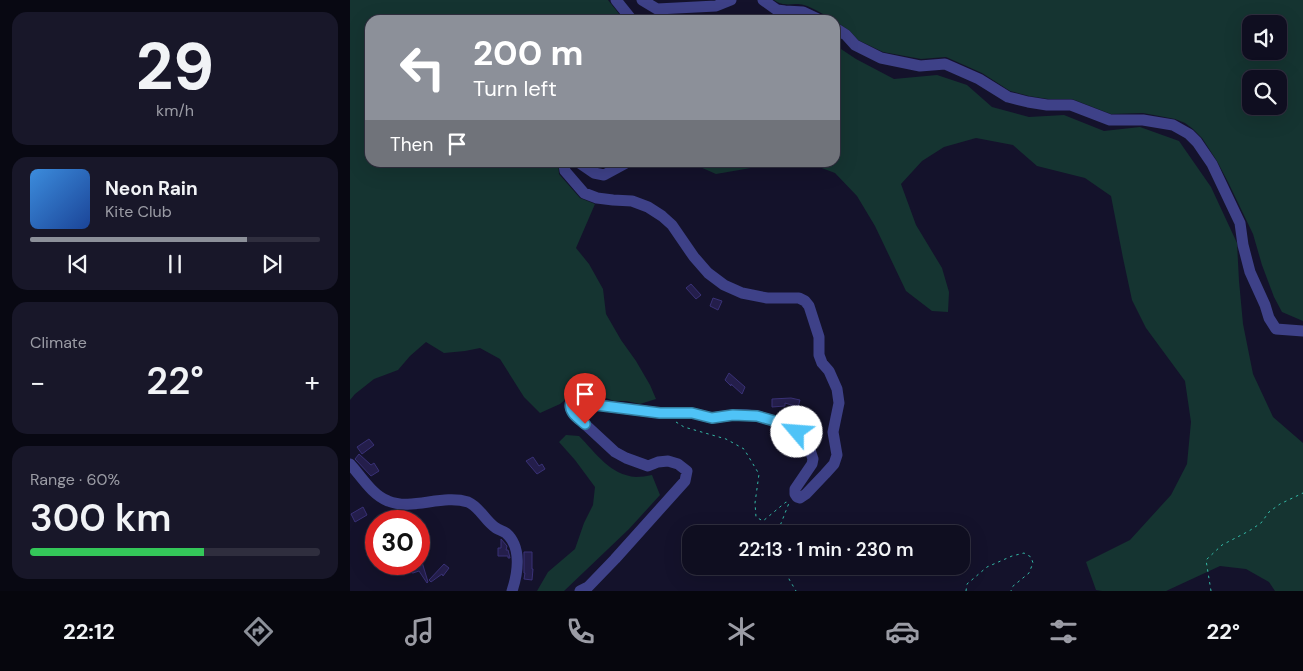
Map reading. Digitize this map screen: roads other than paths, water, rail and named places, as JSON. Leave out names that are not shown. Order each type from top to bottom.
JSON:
[{"type":"street","points":[[616,0],[628,15]]},
{"type":"street","points":[[642,0],[657,9],[716,6],[731,0]]},
{"type":"street","points":[[763,0],[777,10],[803,12],[809,15]]},
{"type":"street","points":[[840,32],[855,45],[881,58],[920,66],[944,64],[979,79],[1008,97],[1038,104],[1071,106],[1110,120],[1143,120],[1173,125],[1182,129],[1196,142],[1212,164],[1240,223],[1250,272],[1265,305],[1268,318],[1276,328],[1303,332]]},
{"type":"street","points":[[564,167],[565,171],[584,193],[597,198],[632,200],[662,216],[672,225],[694,258],[708,273],[724,285],[742,293],[767,298],[799,298],[805,301],[809,306],[818,337],[819,355],[837,389],[839,403],[833,432],[836,454],[834,464],[806,494],[797,498],[795,489],[812,464],[813,459],[809,447],[792,427],[785,424],[757,416],[733,415],[712,418],[692,413],[660,413],[571,402],[570,410],[614,452],[648,466],[668,461],[678,464],[687,471],[686,481],[615,559],[588,587],[580,591]]},
{"type":"street","points":[[586,167],[600,175],[604,175],[619,167]]},
{"type":"street","points":[[350,464],[376,493],[388,501],[403,505],[434,501],[456,501],[468,502],[476,508],[512,541],[517,563],[512,591]]}]
